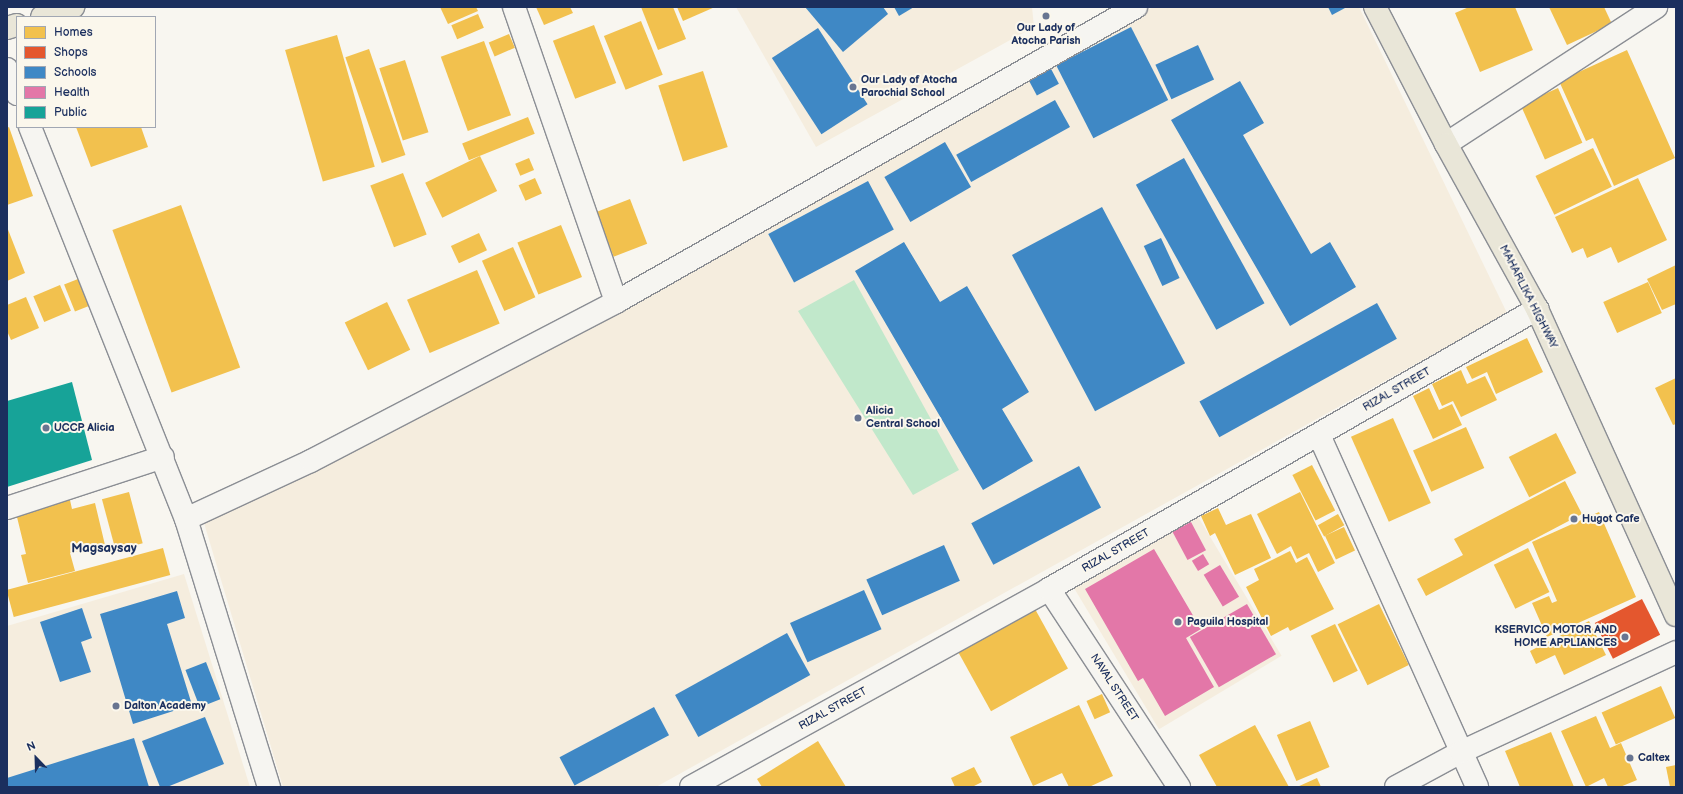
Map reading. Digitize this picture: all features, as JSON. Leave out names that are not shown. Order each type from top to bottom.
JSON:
[{"type":"main road","points":[[45,16],[73,7]]},
{"type":"main road","name":"MAHARLIKA HIGHWAY","points":[[1375,7],[1446,144],[1537,309],[1676,615]]},
{"type":"street","points":[[514,7],[616,302]]},
{"type":"street","points":[[186,518],[312,460],[616,302],[1136,7]]},
{"type":"street","points":[[1446,144],[1656,7]]},
{"type":"street","points":[[7,69],[16,92]]},
{"type":"street","points":[[30,128],[163,457],[186,518],[269,787]]},
{"type":"street","name":"RIZAL STREET","points":[[691,787],[1049,589],[1537,309]]},
{"type":"street","points":[[1319,435],[1477,787]]},
{"type":"street","points":[[7,508],[163,457]]},
{"type":"street","name":"NAVAL STREET","points":[[1049,589],[1180,787]]},
{"type":"street","points":[[1396,787],[1461,752],[1676,652]]},
{"type":"shaded area","name":"Our Lady of Atocha Parochial School","points":[[736,7],[1032,7],[1034,27],[816,147]]},
{"type":"shaded area","name":"Alicia Central School","points":[[1153,7],[1359,7],[1507,313],[656,787],[283,787],[204,523]]},
{"type":"shaded area","name":"Paguila Hospital","points":[[1194,510],[1282,656],[1159,729],[1071,584]]},
{"type":"shaded area","name":"Dalton Academy","points":[[184,574],[250,787],[7,787],[7,626]]},
{"type":"green space","points":[[854,280],[959,470],[913,495],[798,311]]},
{"type":"building: Homes","points":[[440,7],[476,7],[478,11],[448,24]]},
{"type":"building: Homes","points":[[536,7],[570,7],[573,13],[544,25]]},
{"type":"building: Homes","points":[[641,7],[673,7],[686,39],[658,50]]},
{"type":"building: Homes","points":[[677,7],[715,7],[683,21]]},
{"type":"building: Homes","points":[[1469,7],[1515,7],[1533,50],[1480,72],[1455,13]]},
{"type":"building: Homes","points":[[1549,7],[1604,7],[1612,24],[1567,45]]},
{"type":"building: Homes","points":[[478,14],[484,28],[457,39],[451,25]]},
{"type":"building: Homes","points":[[641,21],[663,75],[626,90],[604,36]]},
{"type":"building: Homes","points":[[594,25],[616,83],[575,99],[553,41]]},
{"type":"building: Homes","points":[[509,34],[515,48],[495,56],[489,43]]},
{"type":"building: Homes","points":[[337,35],[375,167],[323,182],[285,50]]},
{"type":"building: Homes","points":[[484,41],[511,115],[468,131],[441,57]]},
{"type":"building: Homes","points":[[369,49],[405,155],[382,163],[345,57]]},
{"type":"building: Homes","points":[[1627,50],[1675,158],[1614,186],[1593,138],[1586,141],[1559,81]]},
{"type":"building: Homes","points":[[405,60],[428,132],[403,141],[379,68]]},
{"type":"building: Homes","points":[[703,71],[728,147],[683,162],[658,86]]},
{"type":"building: Homes","points":[[1558,88],[1582,143],[1545,159],[1521,105]]},
{"type":"building: Homes","points":[[528,117],[535,134],[469,160],[462,144]]},
{"type":"building: Homes","points":[[9,127],[33,196],[7,205],[7,128]]},
{"type":"building: Homes","points":[[76,128],[141,128],[148,147],[91,167]]},
{"type":"building: Homes","points":[[1593,148],[1612,187],[1554,215],[1535,176]]},
{"type":"building: Homes","points":[[480,156],[497,191],[442,218],[425,183]]},
{"type":"building: Homes","points":[[529,158],[534,170],[520,176],[515,164]]},
{"type":"building: Homes","points":[[403,173],[427,235],[394,247],[370,186]]},
{"type":"building: Homes","points":[[535,178],[542,194],[525,201],[519,185]]},
{"type":"building: Homes","points":[[1638,178],[1667,240],[1618,263],[1611,247],[1587,258],[1583,248],[1572,253],[1555,217]]},
{"type":"building: Homes","points":[[630,199],[647,244],[614,257],[596,212]]},
{"type":"building: Homes","points":[[181,205],[240,368],[172,393],[112,230]]},
{"type":"building: Homes","points":[[561,225],[582,277],[538,295],[517,243]]},
{"type":"building: Homes","points":[[7,227],[25,273],[7,281]]},
{"type":"building: Homes","points":[[479,233],[487,250],[459,263],[451,246]]},
{"type":"building: Homes","points":[[513,247],[535,297],[504,311],[482,261]]},
{"type":"building: Homes","points":[[1676,265],[1676,304],[1662,310],[1647,279]]},
{"type":"building: Homes","points":[[477,270],[500,323],[430,353],[407,300]]},
{"type":"building: Homes","points":[[78,279],[89,306],[75,312],[64,285]]},
{"type":"building: Homes","points":[[1648,282],[1662,313],[1617,333],[1603,302]]},
{"type":"building: Homes","points":[[60,285],[71,311],[44,322],[33,296]]},
{"type":"building: Homes","points":[[26,297],[39,328],[11,340],[7,331],[7,305]]},
{"type":"building: Homes","points":[[387,302],[410,350],[368,370],[345,323]]},
{"type":"building: Homes","points":[[1527,338],[1543,372],[1496,394],[1487,372],[1472,379],[1466,367]]},
{"type":"building: Homes","points":[[1461,370],[1467,384],[1485,376],[1497,400],[1461,417],[1453,401],[1442,406],[1432,384]]},
{"type":"building: Homes","points":[[1676,378],[1676,424],[1673,425],[1655,388]]},
{"type":"building: Homes","points":[[1429,388],[1439,410],[1452,404],[1462,425],[1433,439],[1413,396]]},
{"type":"building: Homes","points":[[1393,418],[1431,503],[1389,522],[1351,437]]},
{"type":"building: Homes","points":[[1466,427],[1484,468],[1431,492],[1413,451]]},
{"type":"building: Homes","points":[[1556,433],[1576,473],[1529,497],[1509,457]]},
{"type":"building: Homes","points":[[1312,465],[1335,510],[1316,520],[1292,475]]},
{"type":"building: Homes","points":[[1565,481],[1582,514],[1426,596],[1417,579],[1463,555],[1454,539]]},
{"type":"building: Homes","points":[[129,492],[143,543],[116,550],[102,499]]},
{"type":"building: Homes","points":[[1300,492],[1335,563],[1318,572],[1309,553],[1297,559],[1291,546],[1277,554],[1257,514]]},
{"type":"building: Homes","points":[[70,500],[72,509],[95,503],[105,545],[70,553],[75,571],[28,583],[21,555],[26,554],[16,513]]},
{"type":"building: Homes","points":[[1218,508],[1226,525],[1251,514],[1271,558],[1235,575],[1215,533],[1210,536],[1201,516]]},
{"type":"building: Homes","points":[[1599,512],[1636,597],[1547,637],[1532,603],[1549,596],[1552,603],[1557,601],[1532,542]]},
{"type":"building: Homes","points":[[1338,514],[1344,525],[1324,537],[1318,525]]},
{"type":"building: Homes","points":[[1344,527],[1355,551],[1336,559],[1325,536]]},
{"type":"building: Homes","points":[[163,548],[170,575],[14,617],[7,590]]},
{"type":"building: Homes","points":[[1528,548],[1549,592],[1515,609],[1494,565]]},
{"type":"building: Homes","points":[[1290,551],[1296,563],[1307,557],[1334,609],[1290,631],[1288,627],[1271,636],[1246,587],[1259,580],[1254,569]]},
{"type":"building: Homes","points":[[1379,604],[1409,665],[1367,685],[1338,624]]},
{"type":"building: Homes","points":[[1035,609],[1068,668],[991,711],[958,652]]},
{"type":"building: Homes","points":[[1589,621],[1606,655],[1564,675],[1555,655],[1536,664],[1530,651]]},
{"type":"building: Homes","points":[[1335,624],[1358,671],[1334,683],[1311,636]]},
{"type":"building: Homes","points":[[1661,686],[1675,718],[1616,744],[1602,712]]},
{"type":"building: Homes","points":[[1102,694],[1110,712],[1095,719],[1086,701]]},
{"type":"building: Homes","points":[[1079,705],[1113,776],[1089,787],[1069,787],[1062,773],[1033,786],[1010,737]]},
{"type":"building: Homes","points":[[1596,716],[1610,748],[1621,743],[1637,780],[1620,787],[1608,787],[1604,778],[1586,787],[1561,731]]},
{"type":"building: Homes","points":[[1310,721],[1330,767],[1296,781],[1277,735]]},
{"type":"building: Homes","points":[[1255,725],[1289,787],[1217,787],[1199,755]]},
{"type":"building: Homes","points":[[1551,732],[1574,787],[1520,787],[1505,751]]},
{"type":"building: Homes","points":[[818,741],[846,787],[762,787],[757,779]]},
{"type":"building: Homes","points":[[1676,765],[1676,787],[1670,787],[1666,767]]},
{"type":"building: Homes","points":[[974,767],[982,782],[972,787],[955,787],[951,778]]},
{"type":"building: Homes","points":[[1317,778],[1321,787],[1297,787]]},
{"type":"building: Shops","points":[[1642,599],[1660,635],[1613,659],[1595,623]]},
{"type":"building: Schools","points":[[805,7],[883,7],[888,14],[843,52]]},
{"type":"building: Schools","points":[[894,7],[914,7],[899,16]]},
{"type":"building: Schools","points":[[1328,7],[1345,7],[1345,8],[1332,15]]},
{"type":"building: Schools","points":[[1131,27],[1168,100],[1093,138],[1056,65]]},
{"type":"building: Schools","points":[[818,28],[868,104],[821,134],[772,58]]},
{"type":"building: Schools","points":[[1198,45],[1214,79],[1171,99],[1155,65]]},
{"type":"building: Schools","points":[[1050,67],[1059,84],[1037,96],[1028,79]]},
{"type":"building: Schools","points":[[1240,81],[1264,123],[1243,135],[1311,254],[1330,242],[1356,287],[1290,326],[1171,120]]},
{"type":"building: Schools","points":[[1055,100],[1070,127],[971,182],[956,155]]},
{"type":"building: Schools","points":[[945,142],[971,187],[910,222],[884,177]]},
{"type":"building: Schools","points":[[1184,158],[1264,303],[1216,330],[1136,185]]},
{"type":"building: Schools","points":[[868,181],[894,230],[794,283],[768,234]]},
{"type":"building: Schools","points":[[1102,207],[1185,363],[1095,411],[1012,255]]},
{"type":"building: Schools","points":[[1161,238],[1180,278],[1162,286],[1144,246]]},
{"type":"building: Schools","points":[[904,242],[940,302],[967,286],[1029,392],[1002,409],[1033,461],[983,490],[855,271]]},
{"type":"building: Schools","points":[[1377,303],[1397,339],[1219,437],[1199,401]]},
{"type":"building: Schools","points":[[1079,466],[1101,507],[993,565],[971,523]]},
{"type":"building: Schools","points":[[944,545],[960,581],[882,615],[866,580]]},
{"type":"building: Schools","points":[[864,590],[881,629],[807,662],[790,623]]},
{"type":"building: Schools","points":[[177,591],[185,618],[167,624],[192,705],[133,724],[100,614]]},
{"type":"building: Schools","points":[[82,608],[92,638],[81,642],[91,672],[60,682],[40,622]]},
{"type":"building: Schools","points":[[787,633],[810,675],[698,737],[675,695]]},
{"type":"building: Schools","points":[[206,662],[220,699],[200,707],[185,670]]},
{"type":"building: Schools","points":[[654,707],[669,735],[575,785],[560,757]]},
{"type":"building: Schools","points":[[205,717],[224,764],[167,787],[160,787],[142,741]]},
{"type":"building: Schools","points":[[134,738],[149,787],[7,787],[7,778]]},
{"type":"building: Health","points":[[1191,522],[1206,550],[1187,560],[1172,532]]},
{"type":"building: Health","points":[[1154,549],[1201,629],[1186,638],[1214,687],[1165,716],[1143,678],[1138,681],[1085,589]]},
{"type":"building: Health","points":[[1203,554],[1209,564],[1198,571],[1192,561]]},
{"type":"building: Health","points":[[1220,565],[1239,597],[1223,607],[1204,575]]},
{"type":"building: Health","points":[[1247,604],[1276,654],[1219,687],[1190,637]]},
{"type":"building: Public","name":"UCCP Alicia","points":[[72,382],[92,460],[7,487],[7,401]]},
{"type":"place","name":"Our Lady of Atocha Parish","points":[[1046,16]]},
{"type":"place","name":"Our Lady of Atocha Parochial School","points":[[853,87]]},
{"type":"place","name":"Alicia Central School","points":[[858,418]]},
{"type":"place","name":"UCCP Alicia","points":[[46,428]]},
{"type":"place","name":"Hugot Cafe","points":[[1574,519]]},
{"type":"place","name":"Paguila Hospital","points":[[1178,622]]},
{"type":"place","name":"KSERVICO MOTOR AND HOME APPLIANCES","points":[[1625,637]]},
{"type":"place","name":"Dalton Academy","points":[[116,706]]},
{"type":"place","name":"Caltex","points":[[1630,758]]},
{"type":"district","name":"Magsaysay","points":[[104,548]]}]
